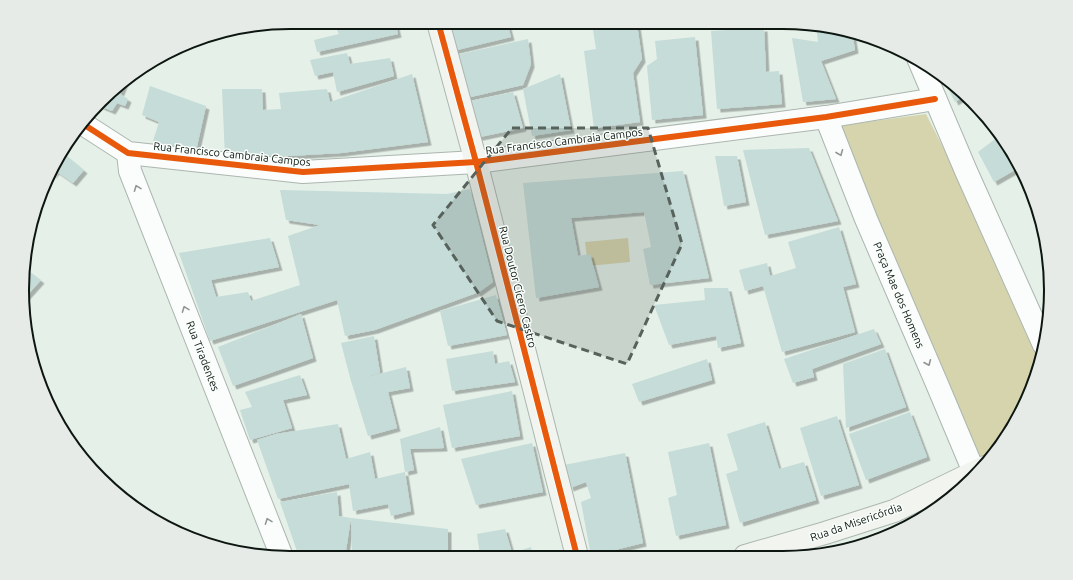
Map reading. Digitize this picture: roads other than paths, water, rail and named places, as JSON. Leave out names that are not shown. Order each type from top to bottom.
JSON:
[{"type":"street","name":"Rua Doutor Cícero Castro","points":[[440,29],[476,162],[576,551]]},
{"type":"street","points":[[923,70],[1040,336]]},
{"type":"street","name":"Rua Francisco Cambraia Campos","points":[[87,126],[128,153],[303,172],[476,162],[826,117],[935,99]]},
{"type":"street","name":"Praça Mae dos Homens","points":[[826,117],[866,219],[937,384],[975,467]]},
{"type":"street","name":"Rua Tiradentes","points":[[128,153],[130,171],[279,550]]},
{"type":"street","name":"Rua da Misericórdia","points":[[762,551],[894,511],[965,478]]}]
